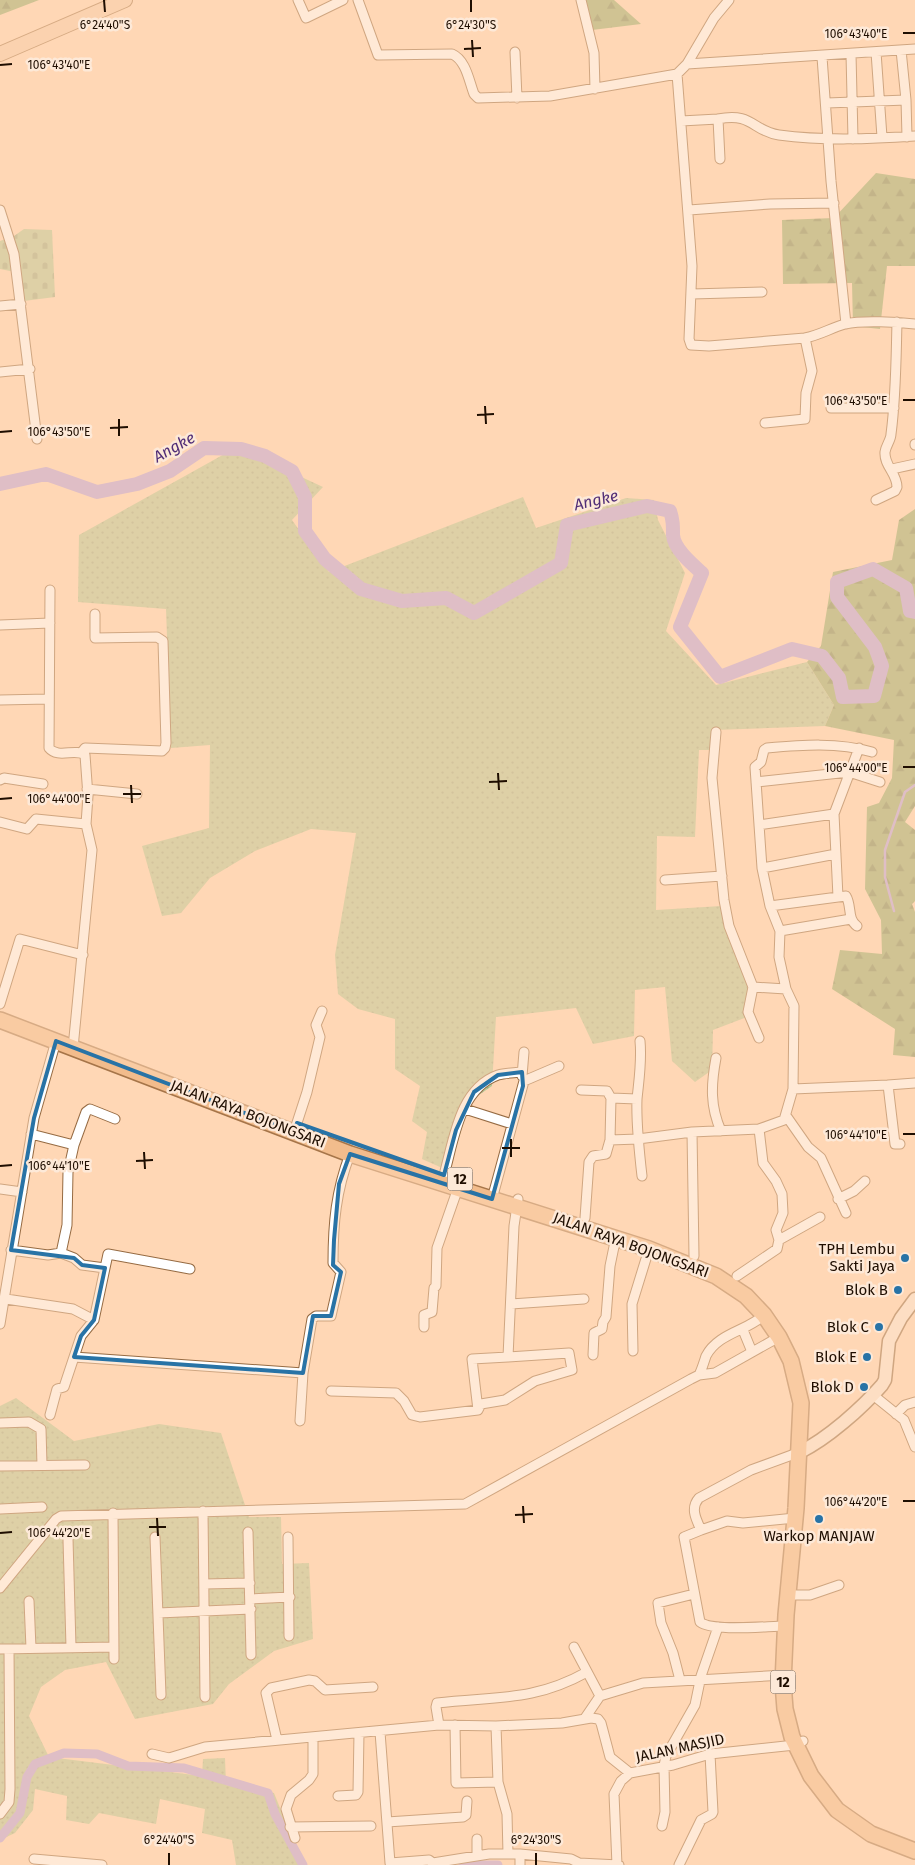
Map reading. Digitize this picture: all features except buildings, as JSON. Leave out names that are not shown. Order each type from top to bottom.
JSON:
[{"type":"highway","name":"JALAN RAYA BOJONGSARI","points":[[0,1012],[74,1044],[296,1128],[444,1175],[493,1195],[649,1249],[716,1276],[731,1285],[764,1315],[779,1337],[799,1388],[804,1450],[795,1518],[785,1626],[785,1709],[815,1782],[837,1810],[871,1834],[915,1851]]},
{"type":"highway","name":"JALAN RAYA BOJONGSARI","points":[[0,1020],[56,1041],[74,1044]]},
{"type":"highway","name":"JALAN RAYA BOJONGSARI","points":[[296,1128],[350,1154],[458,1188],[493,1195]]},
{"type":"highway","name":"JALAN RAYA BOJONGSARI","points":[[518,1203],[585,1218],[694,1256],[737,1276],[767,1305],[787,1332],[799,1357],[808,1389],[795,1595],[794,1708],[799,1743],[827,1783],[851,1810],[872,1824],[915,1841]]},
{"type":"main road","points":[[0,54],[125,0]]},
{"type":"main road","points":[[804,1450],[873,1396],[885,1380],[889,1341],[901,1318],[915,1299]]},
{"type":"street","points":[[298,0],[306,18],[343,0]]},
{"type":"street","points":[[358,0],[378,55],[452,54],[463,63],[475,96],[517,98],[595,89],[677,74],[687,64],[714,18],[729,0]]},
{"type":"street","points":[[581,0],[594,53],[595,89]]},
{"type":"street","points":[[681,121],[744,118],[772,134],[829,139],[911,136],[901,50]]},
{"type":"street","points":[[687,64],[915,50]]},
{"type":"street","points":[[515,52],[517,98]]},
{"type":"street","points":[[876,52],[882,137]]},
{"type":"street","points":[[851,54],[853,139]]},
{"type":"street","points":[[822,57],[846,324]]},
{"type":"street","points":[[677,74],[689,210],[692,294],[689,339],[691,345],[709,346],[805,338],[818,336],[846,324],[897,322],[915,324]]},
{"type":"street","points":[[826,103],[906,100]]},
{"type":"street","points":[[718,119],[720,159]]},
{"type":"street","points":[[689,210],[770,204],[834,203]]},
{"type":"street","points":[[0,210],[14,254],[30,368],[37,439]]},
{"type":"street","points":[[692,294],[762,292]]},
{"type":"street","points":[[0,306],[21,304]]},
{"type":"street","points":[[876,500],[895,491],[898,487],[892,469],[887,463],[885,451],[891,436],[894,408],[897,322]]},
{"type":"street","points":[[766,423],[803,421],[805,419],[806,393],[812,371],[805,338]]},
{"type":"street","points":[[0,372],[30,368]]},
{"type":"street","points":[[831,408],[894,408]]},
{"type":"street","points":[[892,469],[915,464]]},
{"type":"street","points":[[50,590],[48,699],[50,748],[58,753],[81,753]]},
{"type":"street","points":[[81,753],[85,748],[162,751],[166,743],[163,642],[158,637],[95,638],[95,614]]},
{"type":"street","points":[[0,625],[50,623]]},
{"type":"street","points":[[0,700],[48,699]]},
{"type":"street","points":[[716,732],[712,778],[729,926],[753,987],[748,1012],[760,1038]]},
{"type":"street","points":[[610,1140],[638,1139],[692,1132],[759,1129],[781,1122],[787,1117],[793,1089],[794,1006],[786,989],[779,957],[780,931],[770,906],[762,868],[755,767],[761,762],[764,750],[767,748],[813,744],[859,748],[872,752]]},
{"type":"street","points":[[838,897],[834,814],[859,748]]},
{"type":"street","points":[[74,1044],[92,858],[92,843],[86,824],[86,760],[81,753]]},
{"type":"street","points":[[756,782],[850,772],[880,782]]},
{"type":"street","points":[[0,780],[4,778],[43,784]]},
{"type":"street","points":[[87,789],[137,794]]},
{"type":"street","points":[[759,825],[834,814]]},
{"type":"street","points":[[0,822],[27,828],[36,818],[86,824]]},
{"type":"street","points":[[762,868],[836,854]]},
{"type":"street","points":[[666,880],[722,876]]},
{"type":"street","points":[[770,906],[846,896],[848,900],[854,922],[780,931]]},
{"type":"street","points":[[0,1004],[20,939],[83,955]]},
{"type":"street","points":[[753,987],[786,989]]},
{"type":"street","points":[[296,1128],[320,1037],[316,1026],[322,1011]]},
{"type":"street","points":[[0,1324],[6,1300],[4,1262],[11,1250],[38,1101],[56,1041]]},
{"type":"street","points":[[640,1041],[641,1068],[637,1099],[638,1139],[642,1176]]},
{"type":"street","points":[[493,1195],[523,1076],[524,1052]]},
{"type":"street","points":[[716,1058],[711,1096],[712,1109],[721,1131]]},
{"type":"street","points":[[444,1175],[465,1109],[474,1092],[498,1075],[523,1076],[559,1066]]},
{"type":"street","points":[[793,1089],[915,1083]]},
{"type":"street","points":[[888,1085],[895,1144],[900,1144]]},
{"type":"street","points":[[581,1090],[607,1091],[611,1098],[610,1140],[606,1154],[593,1156],[589,1162],[585,1218]]},
{"type":"street","points":[[611,1098],[637,1099]]},
{"type":"street","points":[[465,1109],[512,1124]]},
{"type":"street","points":[[61,1253],[67,1225],[68,1172],[74,1145],[87,1110],[114,1119]]},
{"type":"street","points":[[787,1117],[808,1147],[821,1158],[846,1213]]},
{"type":"street","points":[[737,1276],[777,1249],[779,1240],[776,1230],[783,1213],[782,1194],[776,1181],[762,1163],[759,1129]]},
{"type":"street","points":[[692,1132],[694,1256]]},
{"type":"street","points":[[31,1134],[74,1145]]},
{"type":"street","points":[[300,1421],[303,1373],[312,1319],[316,1316],[331,1316],[341,1272],[333,1263],[337,1196],[350,1154]]},
{"type":"street","points":[[838,1199],[854,1191],[865,1181]]},
{"type":"street","points":[[0,1188],[22,1192]]},
{"type":"street","points":[[424,1327],[424,1314],[432,1312],[434,1288],[436,1286],[437,1248],[458,1188]]},
{"type":"street","points":[[508,1357],[518,1203]]},
{"type":"street","points":[[779,1240],[820,1217]]},
{"type":"street","points":[[593,1355],[594,1333],[602,1329],[606,1317],[610,1266],[616,1237]]},
{"type":"street","points":[[633,1351],[632,1304],[649,1249]]},
{"type":"street","points":[[11,1250],[48,1255],[61,1253],[74,1258],[82,1265],[104,1268]]},
{"type":"street","points":[[50,1415],[57,1389],[64,1387],[81,1336],[94,1320],[108,1254],[190,1269]]},
{"type":"street","points":[[511,1304],[584,1299]]},
{"type":"street","points":[[6,1300],[65,1307],[85,1314],[94,1320]]},
{"type":"street","points":[[699,1375],[707,1355],[716,1344],[754,1325],[764,1315]]},
{"type":"street","points":[[743,1330],[752,1352]]},
{"type":"street","points":[[0,1588],[56,1519],[67,1515],[465,1504],[699,1375],[715,1373],[779,1337]]},
{"type":"street","points":[[569,1353],[573,1368],[524,1386],[506,1400],[480,1404],[478,1410],[472,1359],[569,1353]]},
{"type":"street","points":[[74,1357],[303,1373]]},
{"type":"street","points":[[331,1391],[396,1394],[414,1417],[478,1410]]},
{"type":"street","points":[[873,1396],[896,1414],[908,1427],[915,1447]]},
{"type":"street","points":[[896,1414],[905,1405],[915,1402]]},
{"type":"street","points":[[0,1422],[29,1422],[41,1429],[42,1465]]},
{"type":"street","points":[[701,1530],[694,1510],[694,1505],[699,1498],[751,1470],[804,1450]]},
{"type":"street","points":[[0,1466],[85,1465]]},
{"type":"street","points":[[0,1508],[42,1507]]},
{"type":"street","points":[[203,1511],[205,1697]]},
{"type":"street","points":[[113,1513],[114,1660]]},
{"type":"street","points":[[785,1626],[718,1627],[705,1626],[700,1622],[684,1537],[727,1521],[743,1523],[795,1518]]},
{"type":"street","points":[[248,1532],[251,1655]]},
{"type":"street","points":[[155,1537],[161,1695]]},
{"type":"street","points":[[288,1537],[290,1636]]},
{"type":"street","points":[[68,1539],[71,1647]]},
{"type":"street","points":[[204,1584],[250,1583]]},
{"type":"street","points":[[795,1595],[810,1594],[839,1585]]},
{"type":"street","points":[[680,1680],[674,1654],[661,1623],[658,1603],[694,1594]]},
{"type":"street","points":[[158,1613],[204,1611],[290,1597]]},
{"type":"street","points":[[29,1601],[31,1648]]},
{"type":"street","points":[[662,1826],[665,1812],[664,1766],[670,1748],[695,1705],[700,1680],[718,1627]]},
{"type":"street","points":[[0,1814],[9,1802],[10,1789],[5,1649],[114,1647]]},
{"type":"street","points":[[574,1647],[600,1696]]},
{"type":"street","points":[[439,1725],[436,1706],[438,1703],[529,1694],[557,1687],[588,1672]]},
{"type":"street","points":[[585,1718],[600,1696],[643,1683],[784,1675]]},
{"type":"street","points":[[277,1740],[266,1692],[271,1688],[309,1680],[315,1681],[325,1690],[374,1687]]},
{"type":"street","points":[[152,1754],[169,1758],[197,1748],[277,1740],[380,1732],[439,1725],[496,1726],[562,1723],[585,1718],[598,1719],[601,1723],[610,1757],[630,1773]]},
{"type":"street","points":[[455,1725],[456,1783],[498,1782]]},
{"type":"street","points":[[496,1726],[498,1782],[508,1814],[508,1854]]},
{"type":"street","points":[[380,1732],[390,1863],[429,1860],[432,1863],[477,1855],[520,1854],[571,1859],[579,1863],[618,1865]]},
{"type":"street","points":[[338,1796],[356,1795],[358,1792],[359,1733]]},
{"type":"street","points":[[296,1838],[286,1815],[287,1802],[313,1774],[313,1737]]},
{"type":"street","name":"JALAN MASJID","points":[[618,1865],[614,1794],[621,1781],[630,1773],[710,1754],[799,1743]]},
{"type":"street","points":[[679,1865],[701,1820],[713,1812],[710,1754]]},
{"type":"street","points":[[387,1822],[464,1817],[466,1815],[467,1801]]},
{"type":"street","points":[[290,1827],[371,1826]]},
{"type":"street","points":[[477,1839],[477,1855]]},
{"type":"street","points":[[520,1854],[520,1865]]},
{"type":"street","points":[[34,1859],[48,1863],[102,1865]]},
{"type":"highlighted area","points":[[56,1041],[294,1132],[297,1123],[444,1175],[456,1130],[474,1092],[498,1075],[522,1072],[523,1086],[492,1199],[350,1154],[339,1184],[334,1240],[333,1265],[341,1272],[331,1316],[313,1316],[303,1373],[74,1357],[81,1336],[94,1320],[105,1268],[82,1265],[74,1258],[11,1250],[34,1118]]},
{"type":"green space","points":[[0,0],[39,0],[0,15]]},
{"type":"green space","points":[[585,0],[614,0],[641,24],[592,30]]},
{"type":"green space","points":[[876,173],[915,179],[915,266],[887,266],[880,329],[853,326],[852,283],[783,284],[782,220],[834,218]]},
{"type":"green space","points":[[24,229],[52,230],[55,297],[24,301],[20,273],[0,269],[0,241],[14,236]]},
{"type":"green space","points":[[237,447],[323,487],[292,520],[329,572],[523,497],[536,528],[626,498],[654,500],[658,520],[685,573],[666,631],[716,685],[807,662],[834,705],[825,726],[715,730],[716,750],[699,750],[695,837],[657,836],[656,910],[721,906],[750,986],[747,1017],[713,1030],[712,1070],[695,1082],[672,1061],[665,987],[635,990],[634,1036],[593,1044],[576,1008],[496,1017],[492,1086],[470,1101],[449,1171],[422,1159],[427,1132],[412,1121],[420,1086],[395,1069],[395,1019],[358,1009],[338,994],[335,955],[356,833],[311,829],[255,851],[210,878],[181,913],[162,916],[142,846],[209,828],[210,745],[171,748],[166,609],[78,602],[79,535]]},
{"type":"green space","points":[[915,509],[915,806],[905,822],[915,830],[915,901],[912,904],[915,912],[915,1057],[893,1055],[895,1029],[832,989],[840,950],[882,954],[881,920],[865,889],[867,807],[879,803],[892,778],[894,740],[825,726],[834,705],[807,662],[821,646],[833,572],[892,560],[899,520]]},
{"type":"green space","points":[[16,1398],[74,1441],[159,1424],[221,1433],[249,1517],[281,1517],[282,1564],[309,1563],[313,1639],[274,1651],[229,1684],[213,1704],[135,1719],[106,1662],[65,1670],[41,1687],[29,1716],[49,1757],[202,1776],[203,1759],[225,1758],[226,1785],[274,1793],[303,1865],[236,1865],[232,1840],[202,1833],[205,1809],[160,1799],[156,1824],[99,1813],[89,1824],[66,1820],[67,1796],[35,1789],[33,1810],[15,1833],[0,1840],[0,1406]]},
{"type":"waterway","name":"Angke","points":[[0,484],[46,474],[97,492],[137,484],[170,471],[204,448],[241,449],[265,456],[292,471],[305,497],[305,531],[325,559],[361,589],[402,601],[446,598],[474,613],[561,563],[567,525],[647,506],[670,511],[673,535],[677,546],[684,556],[702,573],[680,627],[720,677],[792,649],[822,656],[839,678],[843,697],[874,696],[882,666],[875,647],[837,597],[837,582],[873,569],[906,588],[910,611],[915,612]]},
{"type":"waterway","points":[[894,911],[885,877],[885,850],[905,792],[915,785]]},
{"type":"waterway","points":[[0,1838],[20,1813],[27,1777],[35,1764],[64,1753],[97,1754],[128,1766],[184,1768],[268,1793],[275,1814],[303,1865]]},
{"type":"waterway","points":[[463,1865],[498,1865]]},
{"type":"place","name":"TPH Lembu Sakti Jaya","points":[[905,1258]]},
{"type":"place","name":"Blok B","points":[[898,1290]]},
{"type":"place","name":"Blok C","points":[[879,1327]]},
{"type":"place","name":"Blok E","points":[[867,1357]]},
{"type":"place","name":"Blok D","points":[[864,1387]]},
{"type":"place","name":"Warkop MANJAW","points":[[819,1519]]}]
